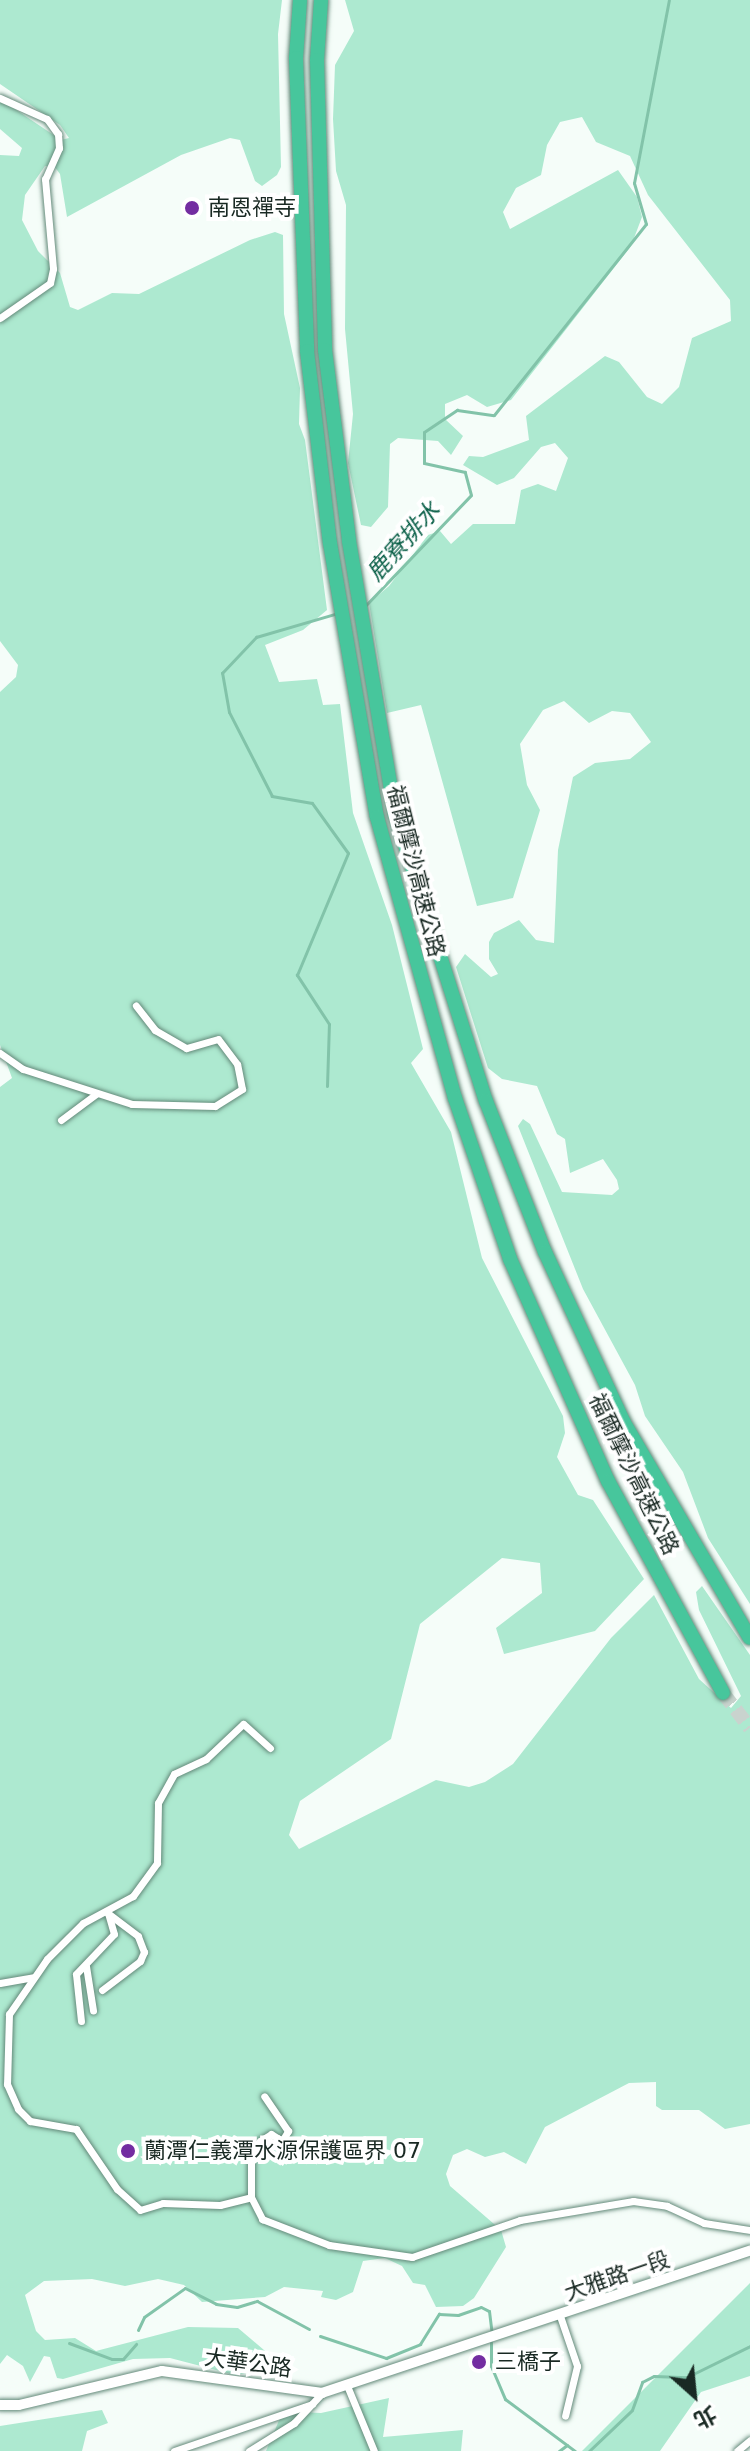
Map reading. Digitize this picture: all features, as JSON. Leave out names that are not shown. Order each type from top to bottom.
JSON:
[{"type":"highway","name":"福爾摩沙高速公路","points":[[300,0],[296,58],[302,287],[330,543],[377,817],[455,1098],[510,1259],[608,1481],[723,1693]]},
{"type":"highway","name":"福爾摩沙高速公路","points":[[321,0],[321,285],[349,541],[395,813],[486,1101],[545,1252],[623,1421],[750,1638]]},
{"type":"main road","name":"大雅路一段","points":[[491,2340],[750,2251]]},
{"type":"main road","name":"大華公路","points":[[0,2405],[19,2405],[162,2371],[322,2393],[348,2388],[491,2340]]},
{"type":"street","points":[[0,98],[47,119],[58,134],[59,148],[45,179],[53,269],[50,283],[0,318]]},
{"type":"street","points":[[0,1053],[23,1069],[132,1104],[215,1106],[242,1089],[237,1064],[218,1039],[186,1048],[155,1030],[136,1006]]},
{"type":"street","points":[[61,1120],[96,1094]]},
{"type":"street","points":[[251,2197],[220,2205],[163,2203],[140,2210],[117,2189],[76,2129],[30,2121],[18,2109],[7,2084],[7,2034],[9,2014],[34,1977],[83,1923],[108,1913],[133,1896],[157,1863],[158,1803],[174,1774],[206,1759],[243,1724],[270,1748]]},
{"type":"street","points":[[81,2021],[74,1984],[76,1974],[114,1934],[108,1913]]},
{"type":"street","points":[[102,1990],[140,1961],[144,1952],[138,1936],[108,1913]]},
{"type":"street","points":[[86,1966],[93,2010]]},
{"type":"street","points":[[0,1983],[34,1977]]},
{"type":"street","points":[[264,2096],[288,2131],[282,2141],[271,2134],[260,2141],[251,2158],[251,2197],[262,2219],[329,2245],[412,2257],[520,2220],[633,2201],[667,2206],[704,2223],[750,2230]]},
{"type":"street","points":[[560,2316],[577,2366],[565,2416]]},
{"type":"street","points":[[348,2388],[374,2451]]},
{"type":"street","points":[[249,2451],[294,2423],[322,2393]]},
{"type":"street","points":[[174,2451],[312,2404]]},
{"type":"street","points":[[737,2451],[750,2440]]},
{"type":"green space","points":[[0,0],[282,0],[278,34],[281,167],[277,175],[262,186],[255,181],[240,140],[230,138],[181,155],[67,217],[60,174],[54,166],[45,166],[25,195],[22,220],[38,251],[60,273],[70,307],[78,310],[112,293],[139,294],[250,240],[275,232],[283,235],[284,314],[300,388],[299,424],[305,440],[327,610],[303,630],[265,645],[279,682],[317,679],[323,705],[340,704],[353,813],[392,925],[423,1049],[411,1063],[451,1132],[482,1258],[563,1416],[565,1433],[557,1457],[578,1495],[593,1500],[644,1579],[595,1631],[504,1654],[496,1628],[542,1593],[540,1563],[502,1558],[420,1624],[391,1739],[300,1801],[289,1835],[299,1849],[436,1780],[469,1787],[485,1782],[513,1764],[611,1638],[654,1595],[699,1679],[731,1708],[741,1696],[699,1610],[696,1592],[702,1586],[750,1655],[750,2124],[725,2129],[699,2110],[662,2110],[656,2106],[656,2082],[629,2083],[545,2127],[526,2164],[504,2152],[485,2157],[467,2149],[453,2155],[446,2174],[450,2186],[501,2230],[506,2247],[474,2298],[463,2306],[436,2307],[425,2285],[413,2283],[402,2266],[385,2258],[363,2261],[353,2292],[336,2300],[321,2297],[323,2291],[284,2287],[265,2297],[202,2302],[184,2285],[158,2279],[125,2286],[92,2279],[44,2281],[25,2295],[36,2331],[45,2340],[75,2338],[96,2351],[188,2327],[238,2328],[271,2356],[261,2370],[235,2375],[170,2358],[133,2359],[63,2379],[57,2378],[50,2357],[44,2356],[30,2382],[23,2366],[7,2355],[0,2364],[0,1087],[12,1078],[0,1045],[0,692],[16,677],[18,665],[0,641],[0,155],[19,156],[22,148],[0,129],[0,99],[61,140],[69,138],[60,125],[0,84]]},
{"type":"green space","points":[[345,0],[750,0],[750,1604],[708,1538],[683,1472],[645,1416],[635,1385],[583,1289],[518,1126],[523,1119],[530,1124],[562,1192],[612,1195],[619,1189],[617,1180],[603,1159],[570,1173],[565,1139],[557,1134],[537,1086],[502,1079],[488,1068],[456,967],[465,954],[491,977],[498,974],[489,959],[489,942],[494,933],[519,920],[536,940],[554,943],[558,850],[573,777],[595,763],[630,759],[651,742],[630,713],[612,711],[589,723],[564,701],[543,710],[520,744],[527,785],[540,810],[513,898],[477,906],[421,705],[387,713],[369,603],[389,586],[428,535],[440,531],[451,544],[473,524],[515,524],[521,490],[538,484],[556,491],[568,458],[555,443],[541,447],[514,478],[497,485],[463,465],[469,456],[483,457],[529,440],[526,416],[605,356],[619,362],[647,397],[662,404],[679,387],[692,338],[731,321],[730,300],[648,195],[630,156],[596,142],[582,117],[560,122],[547,145],[541,175],[516,188],[503,212],[510,229],[618,170],[637,197],[642,217],[631,246],[511,400],[487,407],[467,395],[445,404],[445,419],[463,436],[451,455],[438,441],[398,438],[390,444],[388,507],[371,527],[361,525],[348,463],[353,414],[345,329],[346,205],[336,171],[333,119],[335,65],[354,31]]},
{"type":"green space","points":[[750,2283],[750,2376],[701,2392],[660,2451],[582,2451]]},
{"type":"green space","points":[[389,2398],[383,2437],[463,2430],[461,2451],[266,2451],[283,2411],[321,2413]]},
{"type":"green space","points":[[102,2410],[108,2423],[87,2431],[82,2451],[0,2451],[0,2426]]},
{"type":"waterway","name":"鹿寮排水","points":[[365,606],[471,495],[465,472],[424,463],[424,432],[457,410],[494,415],[646,224],[634,183],[669,0]]},
{"type":"waterway","name":"鹿寮排水","points":[[327,1086],[329,1024],[297,975],[348,853],[312,803],[272,796],[229,712],[222,673],[256,637],[338,613]]},
{"type":"waterway","points":[[138,2330],[144,2317],[185,2288],[216,2304],[237,2307],[257,2301],[309,2329]]},
{"type":"waterway","points":[[320,2336],[386,2358],[420,2344],[439,2314],[458,2315],[481,2307],[489,2311],[492,2334]]},
{"type":"waterway","points":[[491,2342],[491,2366],[505,2399],[575,2451]]},
{"type":"waterway","points":[[69,2343],[112,2359],[123,2359],[136,2344]]},
{"type":"waterway","points":[[589,2451],[632,2410],[642,2382],[654,2376],[687,2377],[750,2346]]},
{"type":"waterway","points":[[559,2451],[567,2445]]},
{"type":"tunnel","points":[[723,1693],[750,1728]]},
{"type":"place","name":"南恩禪寺","points":[[192,208]]},
{"type":"place","name":"蘭潭仁義潭水源保護區界 07","points":[[128,2151]]},
{"type":"place","name":"三橋子","points":[[479,2362]]}]
